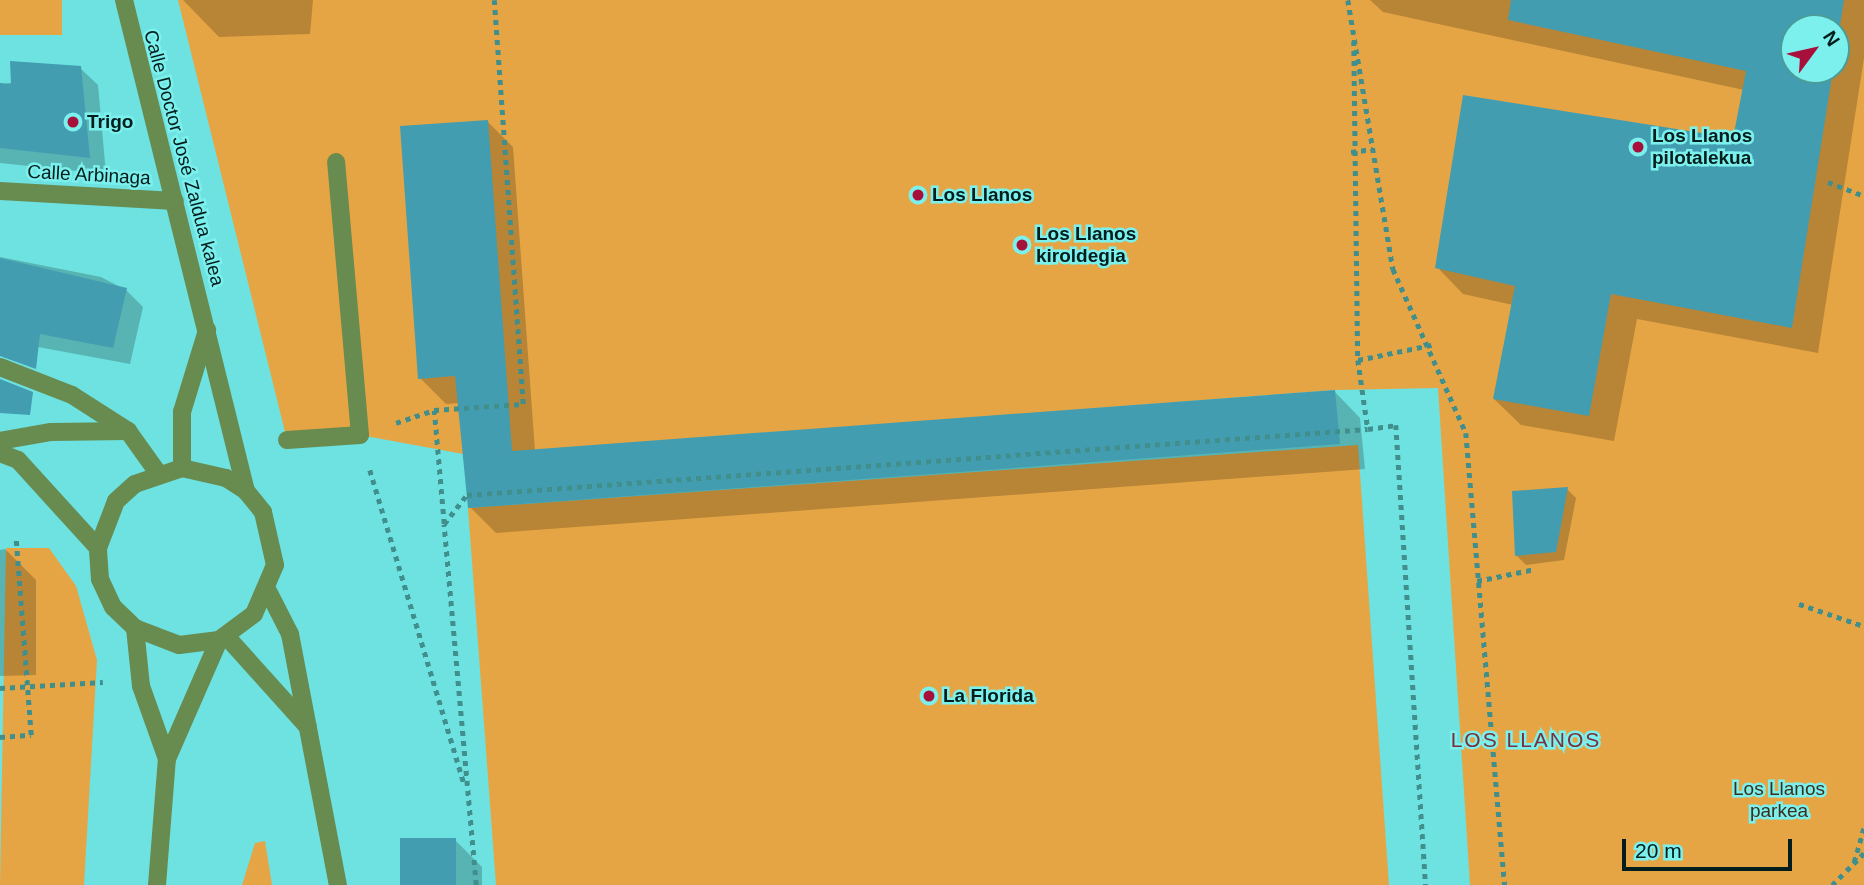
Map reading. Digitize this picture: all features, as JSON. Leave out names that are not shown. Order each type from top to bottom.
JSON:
[{"type":"street","name":"Calle Doctor José Zaldua kalea","points":[[124,0],[208,327],[246,491]]},
{"type":"street","points":[[287,440],[360,435],[336,162]]},
{"type":"street","name":"Calle Arbinaga","points":[[0,191],[175,201]]},
{"type":"street","points":[[182,468],[182,412],[208,327]]},
{"type":"street","points":[[0,367],[72,395],[128,430],[158,473]]},
{"type":"street","points":[[0,441],[51,432],[128,430]]},
{"type":"street","points":[[0,453],[18,460],[98,548]]},
{"type":"street","points":[[182,468],[226,478],[246,491],[273,537],[268,591],[254,614],[222,638],[179,645],[135,628],[113,607],[100,579],[98,548],[116,502],[158,473],[182,468]]},
{"type":"street","points":[[268,591],[290,634],[338,885]]},
{"type":"street","points":[[135,628],[141,687],[167,759]]},
{"type":"street","points":[[222,638],[307,727]]},
{"type":"street","points":[[157,885],[167,759],[222,638]]},
{"type":"path","points":[[476,885],[434,410],[523,404],[494,0]]},
{"type":"path","points":[[1348,0],[1393,269],[1431,345],[1466,433],[1505,885]]},
{"type":"path","points":[[1354,29],[1351,152],[1358,360],[1368,429]]},
{"type":"path","points":[[1351,152],[1373,149]]},
{"type":"path","points":[[1828,183],[1864,196]]},
{"type":"path","points":[[1358,360],[1431,345]]},
{"type":"path","points":[[444,524],[467,495],[1396,425],[1426,885]]},
{"type":"path","points":[[360,435],[468,794]]},
{"type":"path","points":[[0,737],[31,735],[16,538]]},
{"type":"path","points":[[1477,581],[1535,569]]},
{"type":"path","points":[[1799,604],[1864,626]]},
{"type":"path","points":[[0,688],[108,682]]},
{"type":"path","points":[[1854,863],[1864,826]]},
{"type":"path","points":[[1832,885],[1864,853]]},
{"type":"green space","points":[[0,0],[62,0],[62,35],[0,35]]},
{"type":"green space","name":"Los Llanos kiroldegia","points":[[178,0],[1864,0],[1864,885],[1470,885],[1438,388],[1335,390],[538,451],[463,454],[360,435],[287,440]]},
{"type":"green space","name":"La Florida","points":[[1358,445],[1389,885],[496,885],[468,508]]},
{"type":"green space","points":[[6,548],[49,548],[76,586],[97,660],[84,885],[0,885]]},
{"type":"green space","points":[[265,841],[272,885],[242,885],[255,843]]},
{"type":"building","name":"Los Llanos pilotalekua","points":[[1511,0],[1844,0],[1842,14],[1780,14],[1780,84],[1831,84],[1792,328],[1611,294],[1589,416],[1493,399],[1515,286],[1435,268],[1463,95],[1733,138],[1746,71],[1508,20]]},
{"type":"building","points":[[10,61],[81,66],[90,158],[0,148],[0,83],[11,84]]},
{"type":"building","points":[[488,120],[512,451],[1335,390],[1340,444],[468,508],[455,376],[418,379],[400,126]]},
{"type":"building","points":[[0,258],[127,288],[113,348],[40,334],[36,369],[0,356]]},
{"type":"building","points":[[0,379],[33,392],[30,415],[0,413]]},
{"type":"building","points":[[1568,487],[1556,552],[1515,556],[1512,491]]},
{"type":"building","points":[[400,838],[456,838],[456,885],[400,885]]},
{"type":"place","name":"Trigo","points":[[73,122]]},
{"type":"place","name":"Los Llanos pilotalekua","points":[[1638,147]]},
{"type":"place","name":"Los Llanos","points":[[918,195]]},
{"type":"place","name":"Los Llanos kiroldegia","points":[[1022,245]]},
{"type":"place","name":"La Florida","points":[[929,696]]},
{"type":"district","name":"LOS LLANOS","points":[[1526,740]]},
{"type":"park label","name":"Los Llanos parkea","points":[[1779,800]]}]
